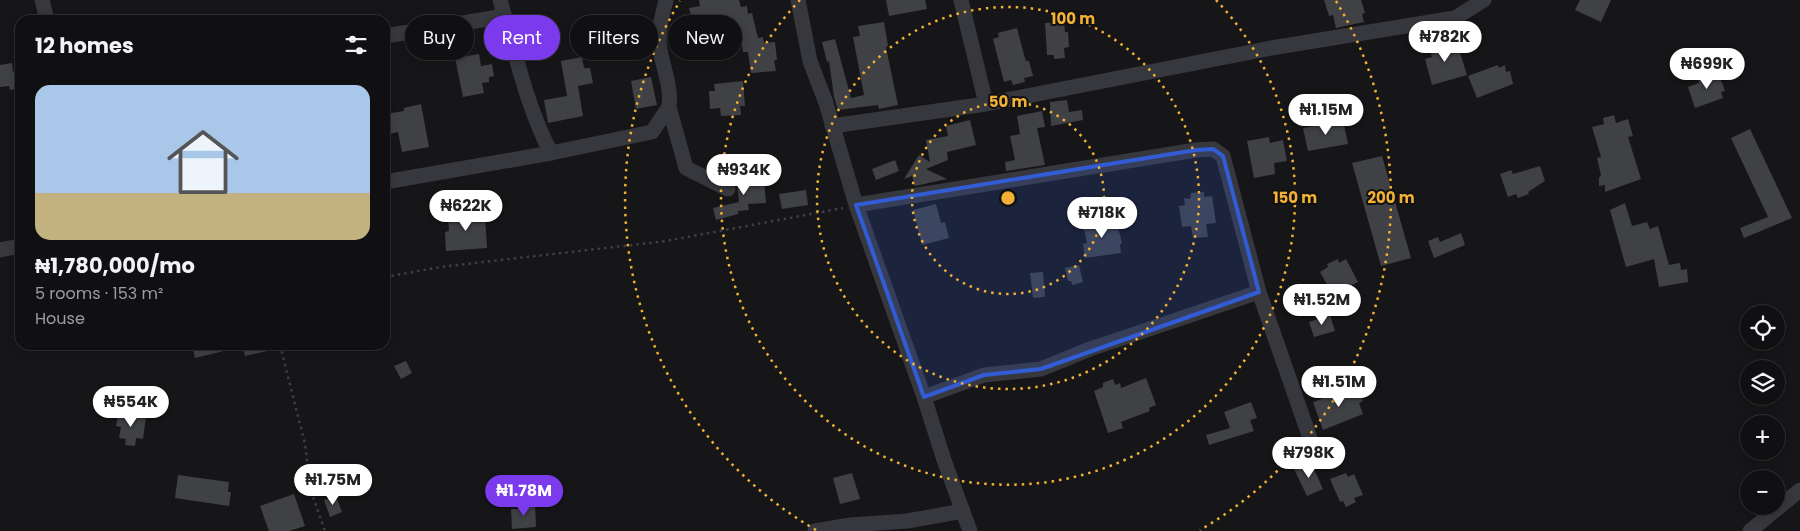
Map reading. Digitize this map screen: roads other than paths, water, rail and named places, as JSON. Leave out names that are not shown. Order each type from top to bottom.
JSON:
[{"type":"street","points":[[42,0],[46,15]]},
{"type":"street","points":[[500,0],[505,15]]},
{"type":"street","points":[[666,0],[661,18],[659,41],[670,96],[669,107],[686,168],[728,189]]},
{"type":"street","points":[[798,0],[810,60],[826,103],[856,205],[970,531]]},
{"type":"street","points":[[961,0],[986,104]]},
{"type":"street","points":[[832,126],[986,104],[1271,48],[1454,18],[1484,0]]},
{"type":"street","points":[[390,35],[484,20]]},
{"type":"street","points":[[517,60],[528,99],[541,134],[551,153]]},
{"type":"street","points":[[390,181],[551,153],[652,132],[669,107]]},
{"type":"street","points":[[856,205],[1196,150],[1213,149],[1223,156],[1259,292],[1310,438]]},
{"type":"street","points":[[0,250],[15,247]]},
{"type":"street","points":[[924,397],[984,375],[1041,369],[1090,349],[1259,292]]},
{"type":"street","points":[[1750,531],[1800,490]]},
{"type":"street","points":[[815,531],[907,521],[963,511]]}]
